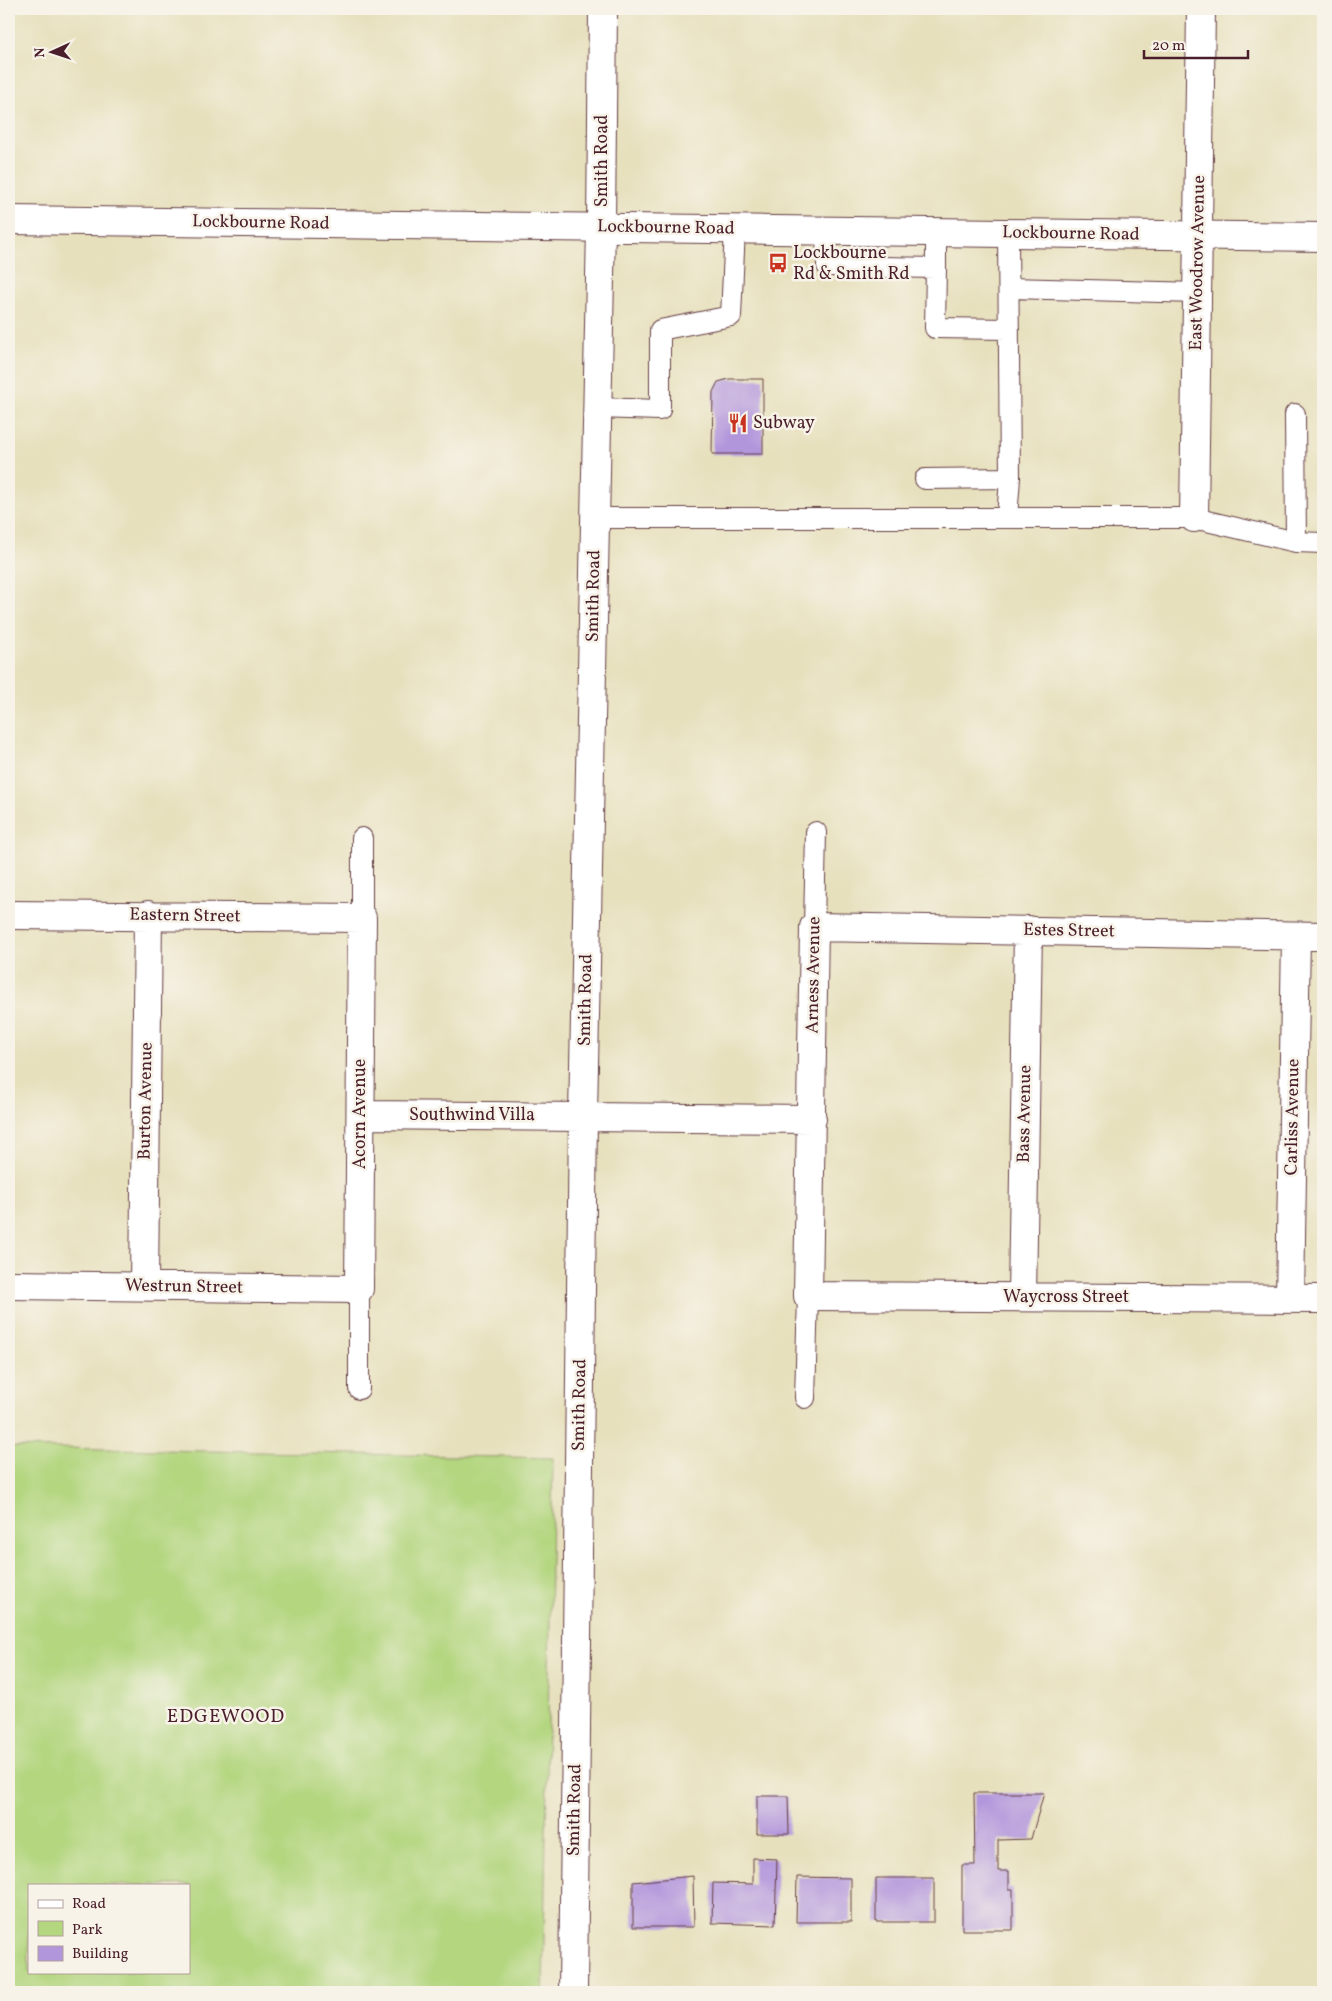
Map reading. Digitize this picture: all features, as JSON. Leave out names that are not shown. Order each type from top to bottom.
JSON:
[{"type":"street","name":"Smith Road","points":[[573,1992],[583,1115],[596,518],[603,9]]},
{"type":"street","name":"East Woodrow Avenue","points":[[1194,518],[1201,9]]},
{"type":"street","name":"Lockbourne Road","points":[[9,220],[1323,237]]},
{"type":"street","name":"Eastern Street","points":[[9,915],[362,918]]},
{"type":"street","name":"Burton Avenue","points":[[144,1286],[148,915]]},
{"type":"street","name":"Acorn Avenue","points":[[359,1289],[362,918]]},
{"type":"street","name":"Estes Street","points":[[814,927],[1323,936]]},
{"type":"street","name":"Arness Avenue","points":[[808,1296],[814,927]]},
{"type":"street","name":"Bass Avenue","points":[[1022,1297],[1028,930]]},
{"type":"street","name":"Carliss Avenue","points":[[1290,1299],[1296,936]]},
{"type":"street","name":"Southwind Villa","points":[[360,1115],[583,1115]]},
{"type":"street","points":[[583,1115],[812,1119]]},
{"type":"street","name":"Westrun Street","points":[[9,1285],[359,1289]]},
{"type":"street","name":"Waycross Street","points":[[808,1296],[1323,1299]]},
{"type":"lane","points":[[597,408],[660,410],[660,330],[731,316],[735,229]]},
{"type":"lane","points":[[826,230],[827,266],[936,268]]},
{"type":"lane","points":[[936,232],[935,328],[1009,329]]},
{"type":"lane","points":[[1007,518],[1010,478],[1008,233]]},
{"type":"lane","points":[[1009,288],[1198,293]]},
{"type":"lane","points":[[1295,414],[1296,542]]},
{"type":"lane","points":[[925,479],[1010,478]]},
{"type":"lane","points":[[596,518],[1194,518],[1296,542],[1323,543]]},
{"type":"lane","name":"Arness Avenue","points":[[814,927],[816,832]]},
{"type":"lane","name":"Acorn Avenue","points":[[362,838],[362,918]]},
{"type":"lane","name":"Acorn Avenue","points":[[359,1289],[359,1389]]},
{"type":"lane","name":"Arness Avenue","points":[[805,1398],[808,1296]]},
{"type":"green space","points":[[9,1447],[553,1458],[543,1992],[9,1992]]},
{"type":"building","name":"Subway","points":[[729,379],[763,379],[763,454],[712,454],[713,392],[718,382]]},
{"type":"building","points":[[974,1793],[1044,1793],[1031,1839],[998,1840],[998,1871],[1009,1871],[1009,1889],[1013,1889],[1013,1930],[962,1930],[962,1865],[975,1865]]},
{"type":"building","points":[[757,1796],[788,1796],[789,1834],[757,1834]]},
{"type":"building","points":[[753,1858],[777,1859],[775,1925],[712,1923],[713,1883],[753,1884]]},
{"type":"building","points":[[693,1876],[694,1927],[633,1927],[633,1882]]},
{"type":"building","points":[[797,1877],[851,1878],[851,1922],[796,1922]]},
{"type":"building","points":[[876,1878],[934,1878],[934,1922],[876,1922]]},
{"type":"place","name":"Lockbourne Rd & Smith Rd","points":[[778,263]]},
{"type":"place","name":"Subway","points":[[738,423]]},
{"type":"district","name":"EDGEWOOD","points":[[226,1717]]}]
